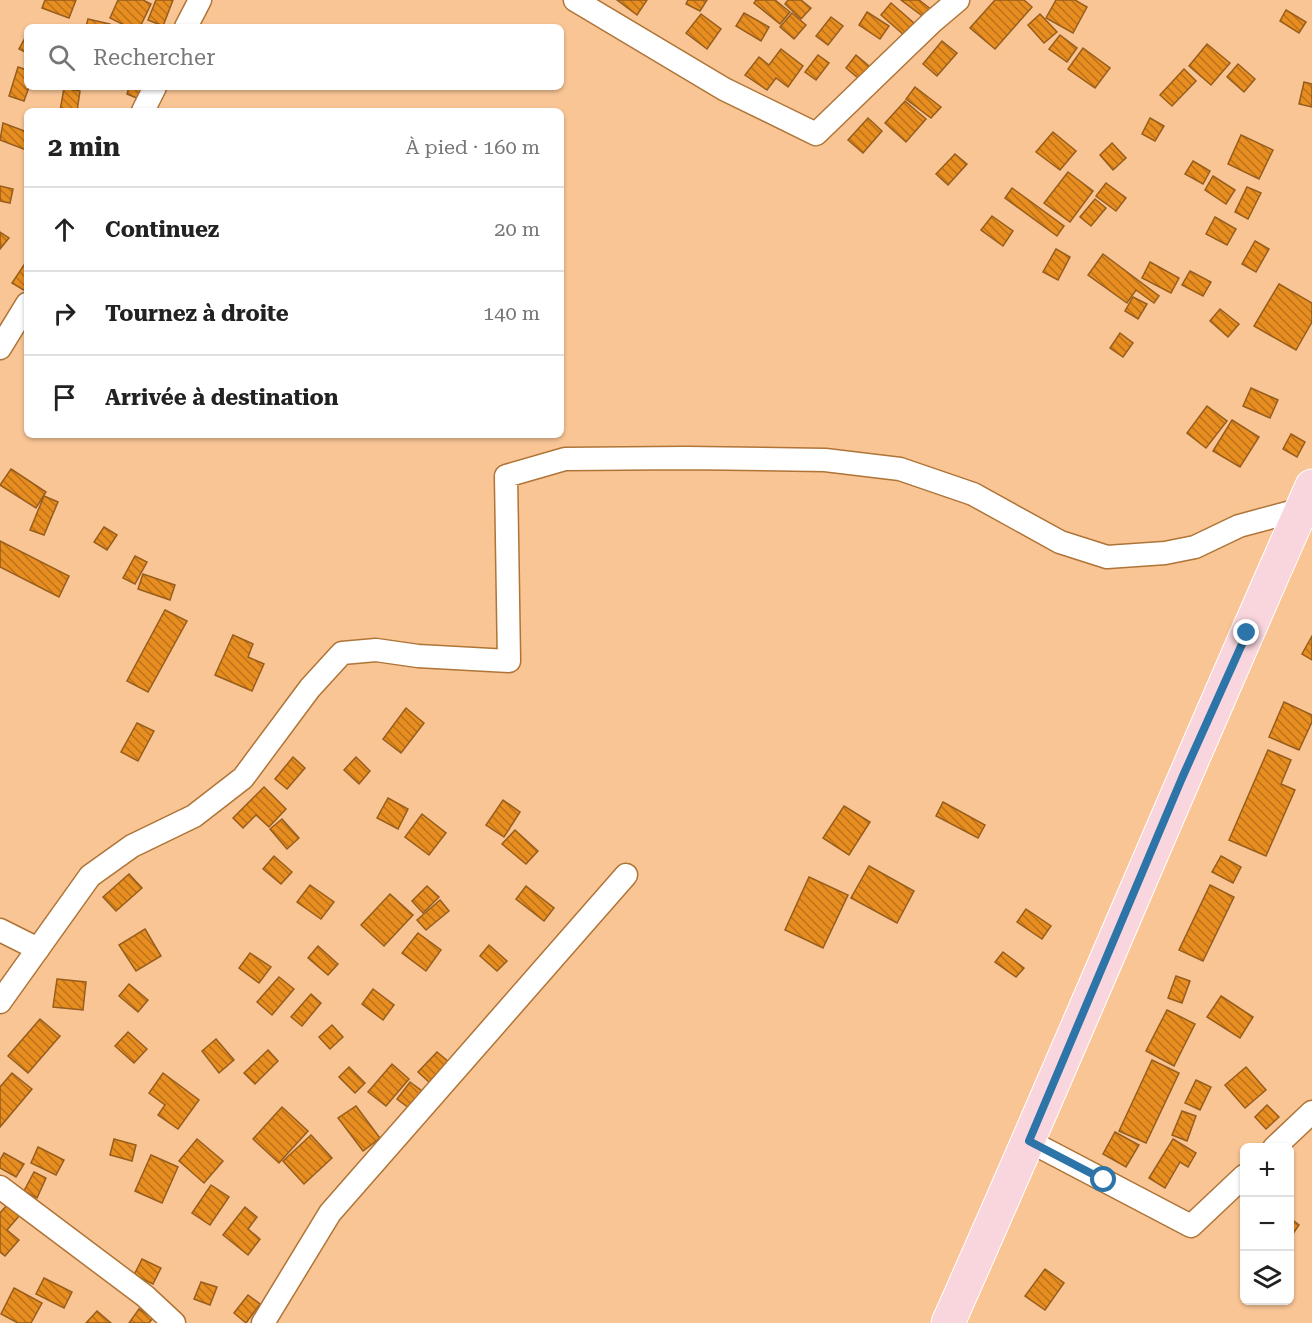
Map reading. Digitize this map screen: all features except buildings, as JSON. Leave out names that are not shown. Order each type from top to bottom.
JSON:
[{"type":"main road","points":[[948,1323],[1029,1141],[1182,778],[1307,498]]},
{"type":"street","points":[[188,24],[200,0]]},
{"type":"street","points":[[575,0],[724,89],[816,134],[932,22],[958,0]]},
{"type":"street","points":[[144,108],[154,90]]},
{"type":"street","points":[[0,348],[24,309]]},
{"type":"street","points":[[0,1002],[90,876],[132,846],[194,816],[243,778],[310,688],[342,652],[376,650],[418,656],[509,662],[506,476],[565,459],[825,460],[900,469],[973,494],[1060,543],[1107,557],[1165,553],[1195,548],[1239,526],[1307,498]]},
{"type":"street","points":[[263,1323],[330,1213],[626,874]]},
{"type":"street","points":[[0,930],[38,949]]},
{"type":"street","points":[[1279,1143],[1312,1112]]},
{"type":"street","points":[[1029,1141],[1191,1226],[1240,1181]]},
{"type":"street","points":[[0,1187],[145,1296],[174,1323]]},
{"type":"route","points":[[1104,1180],[1029,1141],[1182,778],[1247,633]]}]
